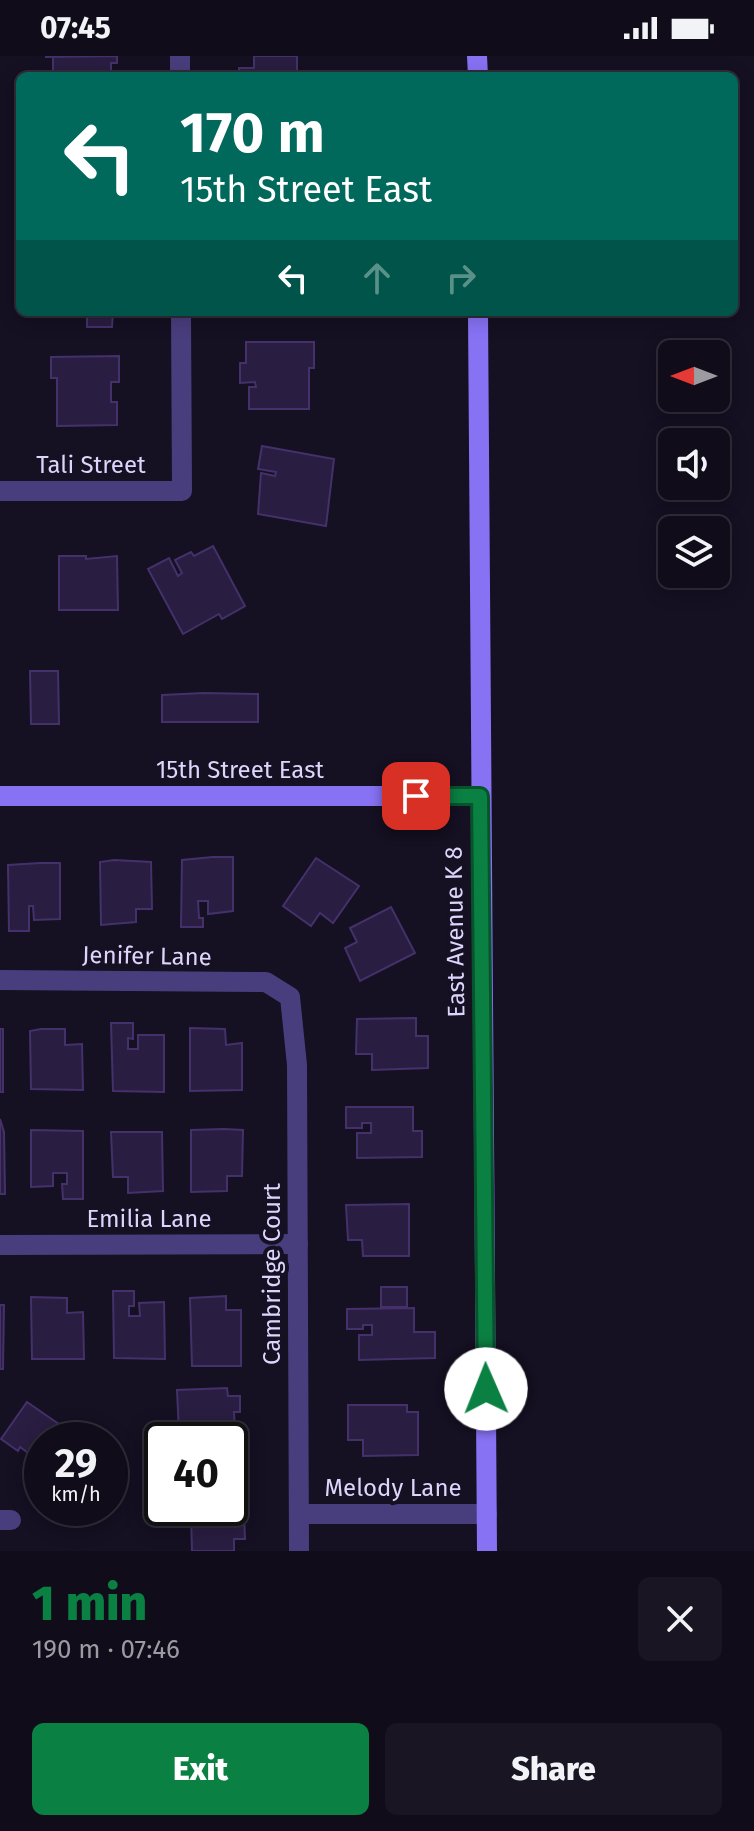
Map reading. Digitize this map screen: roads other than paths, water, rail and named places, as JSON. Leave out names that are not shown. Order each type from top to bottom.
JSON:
[{"type":"street","name":"Tali Street","points":[[0,491],[182,491],[181,316]]},
{"type":"street","name":"East Avenue K 8","points":[[478,316],[487,1551]]},
{"type":"street","name":"15th Street East","points":[[0,796],[480,796]]},
{"type":"street","name":"Jenifer Lane","points":[[0,980],[266,982],[290,997]]},
{"type":"street","name":"Cambridge Court","points":[[290,997],[297,1065],[299,1551]]},
{"type":"street","name":"Emilia Lane","points":[[0,1245],[298,1244]]},
{"type":"street","name":"Melody Lane","points":[[299,1514],[487,1514]]}]
